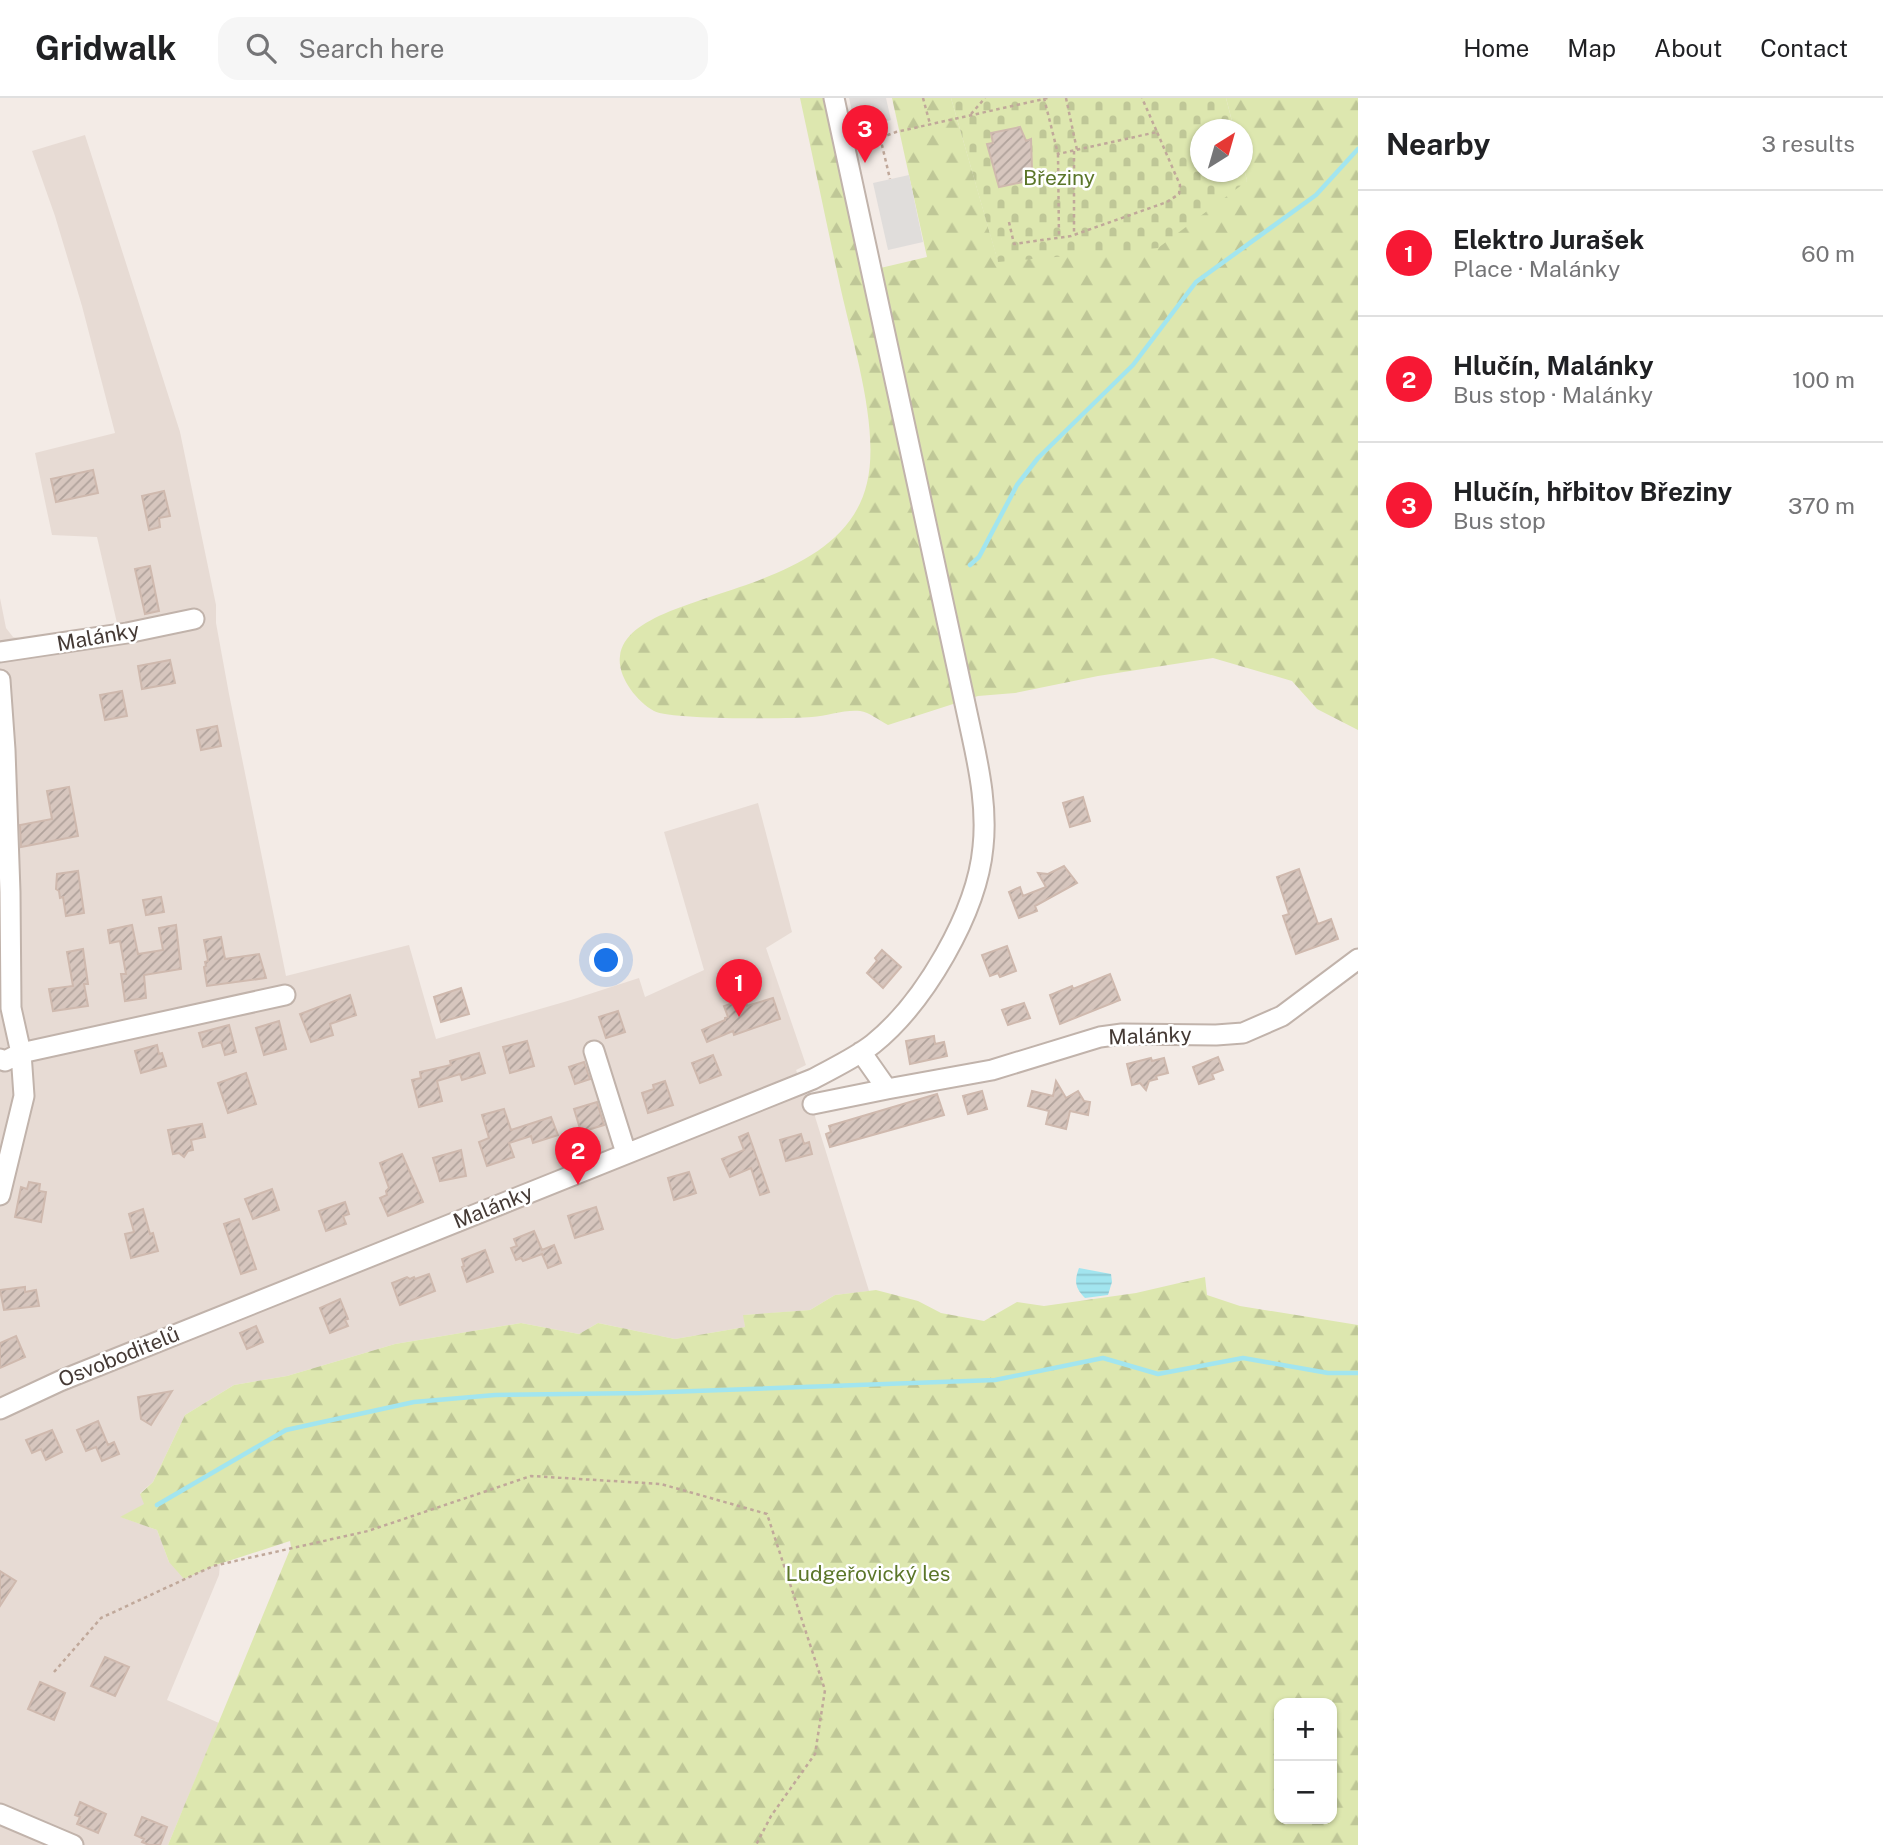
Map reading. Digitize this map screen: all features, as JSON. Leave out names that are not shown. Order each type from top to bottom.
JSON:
[{"type":"street","name":"Malánky","points":[[239,1308],[813,1079],[861,1052],[889,1028],[919,995],[943,957],[967,906],[982,858],[984,820],[980,776],[834,98]]},
{"type":"street","name":"Malánky","points":[[0,652],[127,633],[194,619]]},
{"type":"street","points":[[0,680],[10,879],[11,1008],[21,1053],[24,1096],[0,1195]]},
{"type":"street","name":"Malánky","points":[[813,1104],[992,1070],[1100,1037],[1122,1034],[1243,1033],[1282,1016],[1358,959]]},
{"type":"street","points":[[0,1059],[5,1061],[21,1053],[285,996]]},
{"type":"street","points":[[594,1051],[626,1153]]},
{"type":"street","points":[[861,1052],[887,1089]]},
{"type":"street","name":"Osvoboditelů","points":[[0,1409],[60,1381],[239,1308]]},
{"type":"street","points":[[0,1814],[73,1845]]},
{"type":"path","points":[[923,98],[930,124]]},
{"type":"path","points":[[970,116],[985,98]]},
{"type":"path","points":[[845,151],[930,124],[1046,98],[1058,154],[1059,238]]},
{"type":"path","points":[[1066,98],[1075,150],[1074,235]]},
{"type":"path","points":[[1009,222],[1014,244],[1059,238],[1167,202],[1179,194],[1180,185],[1142,98]]},
{"type":"path","points":[[877,124],[890,179]]},
{"type":"path","points":[[1058,154],[1157,132]]},
{"type":"path","points":[[54,1672],[101,1618],[213,1566],[368,1531],[531,1476],[662,1484],[767,1514],[825,1690],[814,1754],[771,1816],[756,1845]]},
{"type":"shaded area","points":[[849,98],[886,98],[891,120],[856,130]]},
{"type":"shaded area","points":[[85,135],[180,432],[216,605],[216,623],[229,694],[286,976],[409,945],[436,1039],[639,978],[645,997],[704,970],[664,832],[758,803],[792,932],[766,948],[806,1065],[796,1070],[813,1110],[869,1291],[835,1295],[810,1310],[744,1315],[745,1327],[675,1339],[598,1323],[579,1334],[521,1323],[395,1344],[287,1376],[234,1385],[185,1415],[153,1482],[140,1493],[145,1504],[121,1517],[157,1530],[169,1562],[213,1566],[220,1564],[219,1575],[167,1700],[219,1723],[168,1845],[0,1845],[0,598],[6,628],[13,637],[26,639],[71,634],[117,623],[97,537],[52,535],[35,453],[115,433],[82,306],[32,151]]},
{"type":"shaded area","points":[[909,175],[923,242],[888,250],[873,183]]},
{"type":"green space","points":[[800,98],[834,98],[872,270],[927,257],[892,98],[951,98],[998,261],[1244,182],[1253,182],[1253,119],[1231,119],[1226,98],[1358,98],[1358,730],[1317,709],[1292,681],[1213,658],[1098,676],[1015,693],[978,696],[888,725],[860,711],[812,717],[705,717],[664,714],[647,707],[629,687],[620,664],[620,656],[632,633],[658,616],[779,572],[818,551],[849,522],[867,483],[870,438],[868,412]]},
{"type":"green space","name":"Březiny","points":[[951,98],[1226,98],[1231,119],[1190,119],[1190,182],[1246,182],[1158,248],[998,262]]},
{"type":"green space","name":"Ludgeřovický les","points":[[1205,1277],[1207,1295],[1240,1306],[1358,1325],[1358,1845],[168,1845],[291,1547],[290,1541],[213,1566],[184,1579],[169,1562],[157,1530],[120,1517],[144,1504],[140,1494],[153,1482],[185,1415],[234,1385],[287,1376],[395,1344],[521,1323],[579,1334],[598,1323],[675,1339],[745,1327],[743,1315],[810,1310],[835,1295],[876,1290],[918,1301],[941,1313],[984,1321],[1017,1302],[1044,1306],[1136,1293]]},
{"type":"water","points":[[1079,1268],[1111,1274],[1112,1282],[1108,1295],[1085,1298],[1076,1284]]},
{"type":"building","points":[[1020,127],[1026,141],[1031,139],[1032,170],[1026,171],[1028,181],[999,187],[987,144],[993,143],[991,133]]},
{"type":"building","points":[[93,470],[98,493],[56,502],[51,479]]},
{"type":"building","points":[[164,491],[170,516],[159,518],[160,527],[149,530],[142,496]]},
{"type":"building","points":[[150,566],[159,611],[145,614],[135,569]]},
{"type":"building","points":[[170,660],[175,683],[142,689],[138,666]]},
{"type":"building","points":[[122,691],[127,716],[105,720],[100,695]]},
{"type":"building","points":[[217,726],[221,746],[201,750],[197,730]]},
{"type":"building","points":[[69,787],[78,836],[21,847],[20,825],[52,819],[47,791]]},
{"type":"building","points":[[1083,797],[1090,821],[1070,827],[1063,803]]},
{"type":"building","points":[[1064,866],[1077,883],[1035,906],[1037,911],[1019,918],[1009,892],[1020,887],[1023,896],[1046,887],[1038,873],[1048,874]]},
{"type":"building","points":[[1299,869],[1318,924],[1331,919],[1338,939],[1296,954],[1283,916],[1289,914],[1277,877]]},
{"type":"building","points":[[78,871],[84,913],[66,916],[63,897],[60,898],[56,889],[57,874]]},
{"type":"building","points":[[161,897],[164,912],[146,915],[143,900]]},
{"type":"building","points":[[132,925],[138,954],[163,950],[159,928],[176,925],[181,969],[144,975],[146,998],[125,1001],[121,974],[126,974],[120,941],[110,943],[108,930]]},
{"type":"building","points":[[221,937],[225,959],[259,954],[266,978],[207,986],[204,967],[208,961],[204,940]]},
{"type":"building","points":[[1007,946],[1016,971],[1000,977],[998,973],[990,976],[982,955]]},
{"type":"building","points":[[83,949],[88,1006],[53,1011],[49,989],[73,986],[67,952]]},
{"type":"building","points":[[882,950],[901,967],[883,988],[867,973]]},
{"type":"building","points":[[1110,974],[1120,1000],[1060,1024],[1050,995]]},
{"type":"building","points":[[461,988],[469,1014],[441,1022],[434,997]]},
{"type":"building","points":[[350,995],[356,1015],[330,1024],[333,1035],[311,1042],[300,1014]]},
{"type":"building","points":[[773,998],[780,1019],[734,1035],[733,1031],[707,1042],[702,1030],[728,1017],[724,1006],[745,999],[747,1006]]},
{"type":"building","points":[[1024,1003],[1030,1018],[1008,1025],[1002,1010]]},
{"type":"building","points":[[618,1011],[625,1032],[606,1038],[599,1017]]},
{"type":"building","points":[[279,1021],[286,1049],[264,1055],[256,1028]]},
{"type":"building","points":[[229,1025],[236,1052],[225,1055],[221,1042],[203,1047],[199,1033]]},
{"type":"building","points":[[934,1036],[935,1044],[944,1042],[947,1056],[910,1064],[906,1041]]},
{"type":"building","points":[[527,1041],[534,1066],[510,1073],[503,1047]]},
{"type":"building","points":[[157,1045],[166,1066],[141,1073],[135,1051]]},
{"type":"building","points":[[479,1053],[485,1073],[462,1080],[460,1074],[437,1081],[442,1101],[419,1107],[412,1080],[421,1078],[420,1072],[451,1065],[450,1061]]},
{"type":"building","points":[[713,1055],[721,1075],[700,1083],[692,1063]]},
{"type":"building","points":[[1218,1057],[1223,1070],[1212,1074],[1214,1079],[1199,1084],[1193,1067]]},
{"type":"building","points":[[1151,1058],[1152,1061],[1164,1058],[1168,1073],[1149,1081],[1146,1090],[1140,1083],[1132,1085],[1127,1064]]},
{"type":"building","points":[[584,1062],[590,1079],[575,1084],[569,1067]]},
{"type":"building","points":[[246,1073],[256,1104],[228,1113],[218,1083]]},
{"type":"building","points":[[665,1081],[673,1105],[648,1113],[642,1093]]},
{"type":"building","points":[[1056,1081],[1066,1098],[1078,1091],[1084,1101],[1090,1102],[1088,1115],[1070,1111],[1066,1129],[1046,1124],[1049,1111],[1028,1106],[1032,1091],[1053,1096]]},
{"type":"building","points":[[982,1091],[987,1109],[968,1114],[963,1096]]},
{"type":"building","points":[[937,1094],[944,1115],[830,1147],[826,1134],[831,1132],[829,1126]]},
{"type":"building","points":[[597,1102],[604,1125],[581,1132],[574,1109]]},
{"type":"building","points":[[504,1109],[511,1130],[551,1117],[558,1135],[533,1143],[531,1136],[509,1143],[514,1157],[487,1166],[479,1142],[489,1138],[482,1115]]},
{"type":"building","points":[[202,1124],[205,1137],[191,1140],[193,1150],[188,1151],[184,1157],[179,1153],[173,1154],[168,1130]]},
{"type":"building","points":[[748,1133],[769,1192],[760,1195],[751,1168],[730,1177],[722,1159],[744,1150],[739,1137]]},
{"type":"building","points":[[801,1134],[804,1144],[809,1142],[812,1154],[786,1161],[780,1140]]},
{"type":"building","points":[[461,1150],[466,1176],[440,1181],[433,1158]]},
{"type":"building","points":[[402,1154],[423,1202],[388,1216],[380,1198],[387,1195],[389,1188],[380,1163]]},
{"type":"building","points":[[689,1172],[696,1193],[674,1200],[668,1178]]},
{"type":"building","points":[[29,1182],[40,1184],[39,1191],[46,1192],[41,1222],[15,1217],[21,1187],[27,1189]]},
{"type":"building","points":[[272,1189],[279,1210],[253,1219],[245,1199]]},
{"type":"building","points":[[345,1202],[349,1214],[343,1216],[346,1224],[326,1231],[319,1211]]},
{"type":"building","points":[[596,1207],[603,1229],[575,1238],[568,1216]]},
{"type":"building","points":[[143,1209],[158,1251],[131,1258],[125,1234],[134,1232],[129,1214]]},
{"type":"building","points":[[239,1219],[256,1269],[241,1274],[224,1224]]},
{"type":"building","points":[[534,1231],[542,1250],[554,1245],[561,1263],[548,1268],[542,1254],[523,1261],[521,1258],[516,1260],[511,1248],[517,1246],[514,1239]]},
{"type":"building","points":[[485,1250],[493,1272],[467,1282],[462,1259]]},
{"type":"building","points":[[429,1274],[435,1291],[400,1305],[392,1283],[407,1277],[415,1279]]},
{"type":"building","points":[[25,1287],[25,1292],[36,1290],[39,1306],[4,1310],[0,1290]]},
{"type":"building","points":[[340,1299],[348,1326],[330,1333],[320,1308]]},
{"type":"building","points":[[256,1326],[263,1342],[247,1349],[240,1333]]},
{"type":"building","points":[[16,1336],[25,1357],[0,1368],[0,1343]]},
{"type":"building","points":[[172,1391],[151,1425],[141,1419],[138,1397]]},
{"type":"building","points":[[98,1421],[108,1445],[114,1442],[119,1454],[102,1461],[96,1447],[86,1451],[77,1430]]},
{"type":"building","points":[[52,1430],[62,1452],[46,1460],[41,1449],[32,1453],[26,1440]]},
{"type":"building","points":[[0,1571],[16,1581],[0,1606]]},
{"type":"building","points":[[105,1657],[129,1667],[115,1696],[91,1686]]},
{"type":"building","points":[[40,1682],[65,1693],[54,1720],[28,1709]]},
{"type":"building","points":[[80,1802],[106,1814],[98,1833],[77,1824],[80,1817],[75,1815]]},
{"type":"building","points":[[142,1817],[167,1827],[160,1845],[149,1845],[135,1835]]},
{"type":"waterway","points":[[970,565],[979,557],[1017,485],[1038,458],[1133,365],[1196,282],[1316,195],[1358,149]]},
{"type":"waterway","points":[[157,1505],[286,1430],[414,1402],[495,1395],[640,1393],[995,1380],[1103,1358],[1158,1374],[1243,1358],[1328,1373],[1358,1373]]},
{"type":"place","name":"Hlučín, hřbitov Březiny","points":[[865,163]]},
{"type":"place","name":"Elektro Jurašek","points":[[739,1017]]},
{"type":"place","name":"Hlučín, Malánky","points":[[578,1185]]}]
